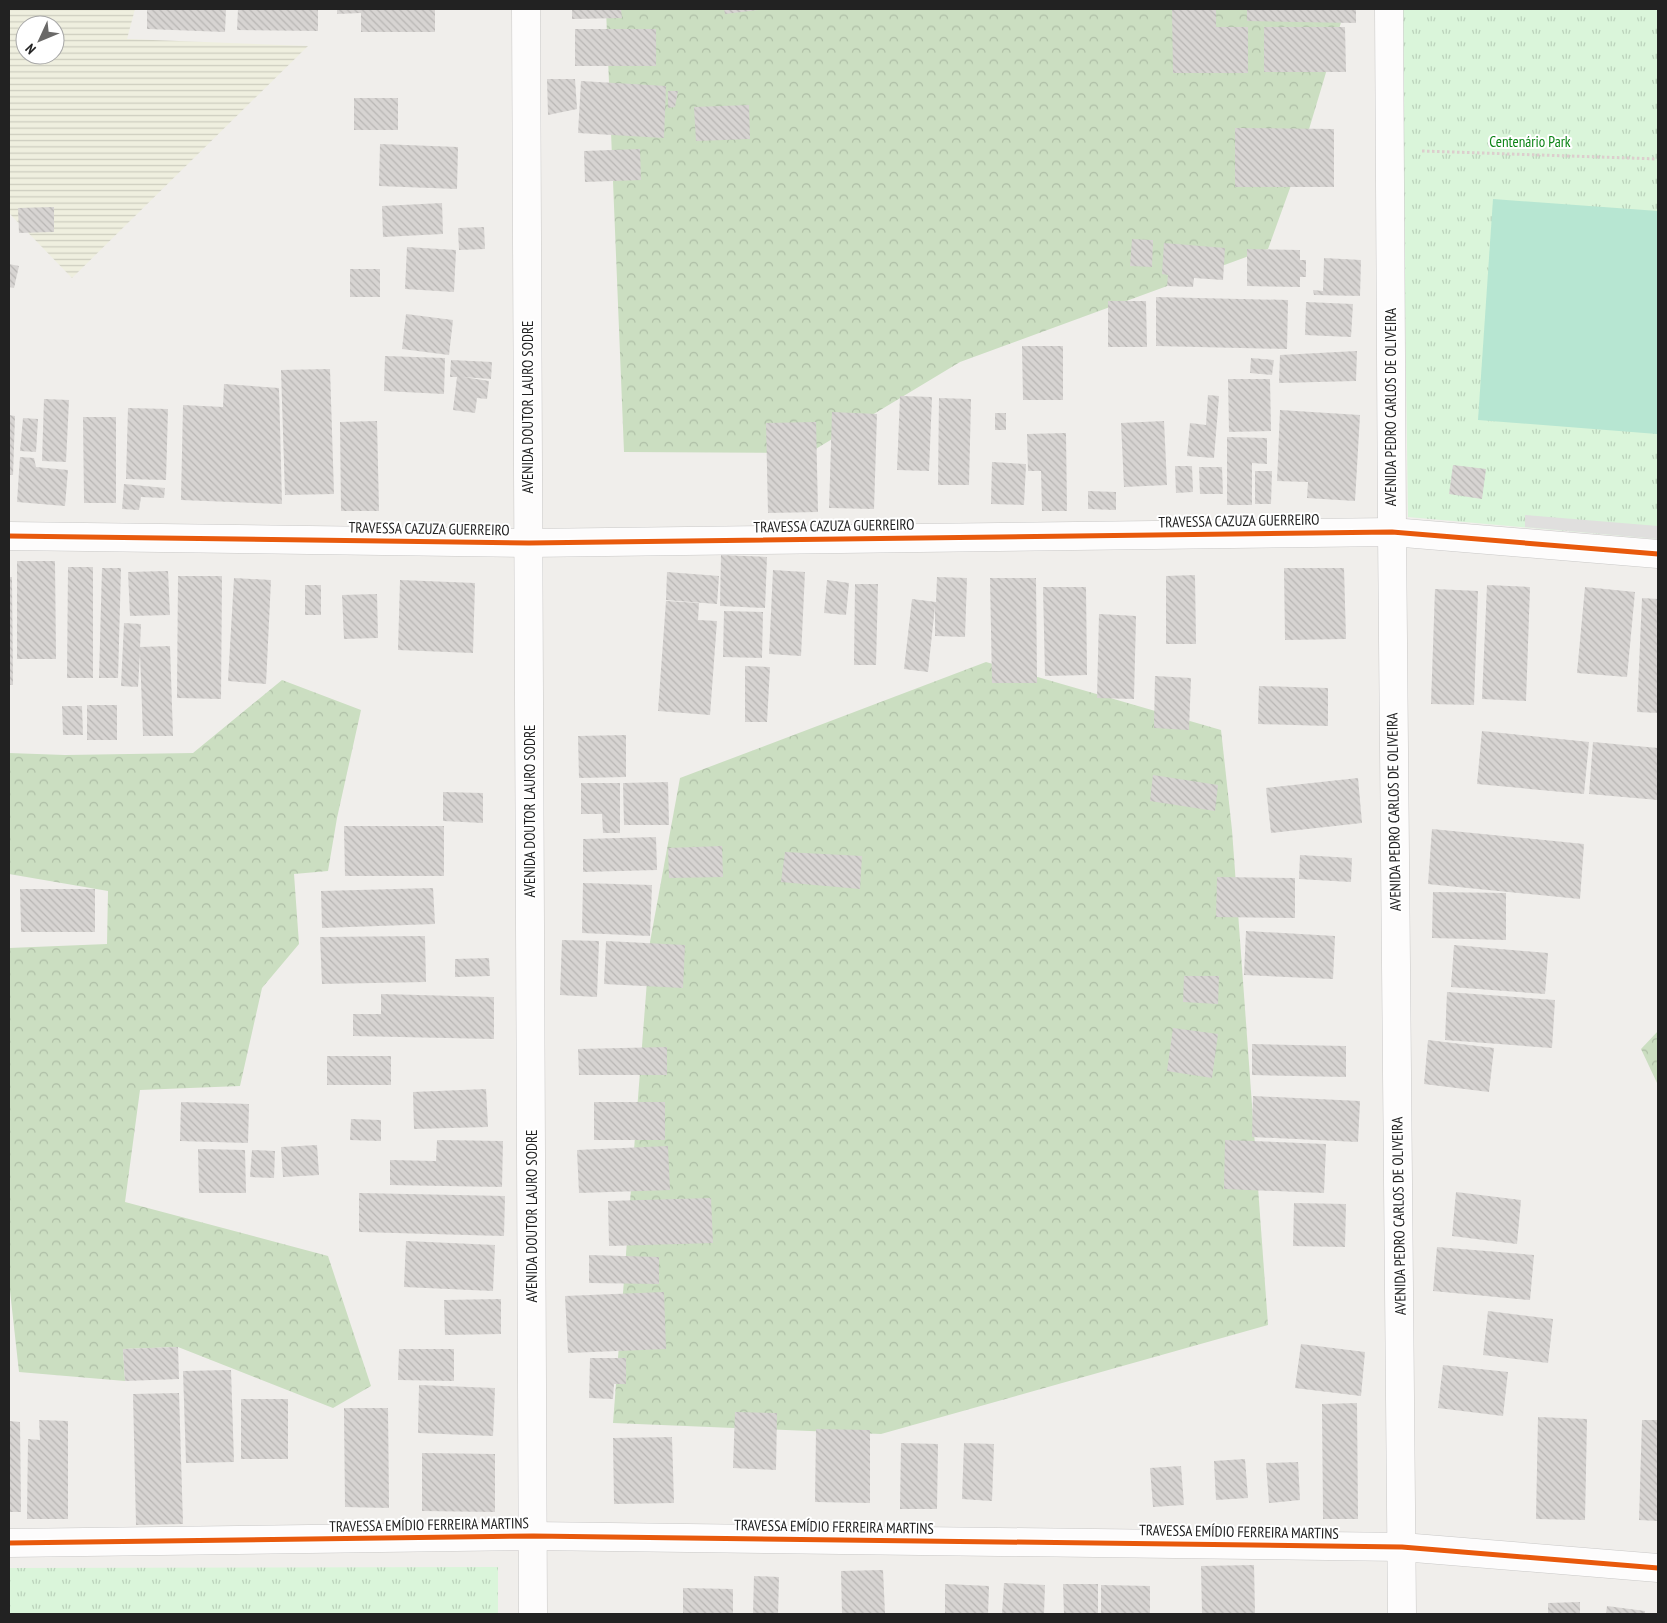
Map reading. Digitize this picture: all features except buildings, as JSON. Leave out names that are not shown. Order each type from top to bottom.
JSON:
[{"type":"street","name":"AVENIDA DOUTOR LAURO SODRE","points":[[526,9],[533,1614]]},
{"type":"street","name":"AVENIDA PEDRO CARLOS DE OLIVEIRA","points":[[1389,9],[1402,1614]]},
{"type":"street","name":"TRAVESSA CAZUZA GUERREIRO","points":[[9,536],[529,543],[1392,532],[1658,554]]},
{"type":"street","name":"TRAVESSA EMÍDIO FERREIRA MARTINS","points":[[9,1543],[533,1536],[1402,1547],[1658,1568]]},
{"type":"path","points":[[1421,151],[1658,159]]},
{"type":"green space","points":[[9,9],[135,9],[127,39],[308,46],[72,278],[9,213]]},
{"type":"green space","points":[[606,9],[1345,9],[1298,166],[1268,249],[960,362],[809,453],[624,452]]},
{"type":"green space","name":"Centenário Park","points":[[1401,9],[1658,9],[1658,539],[1408,517]]},
{"type":"green space","points":[[1493,199],[1658,211],[1657,434],[1478,420]]},
{"type":"green space","points":[[986,662],[1221,730],[1232,830],[1268,1325],[881,1434],[613,1423],[650,942],[680,778]]},
{"type":"green space","points":[[282,680],[361,710],[337,818],[328,871],[294,874],[299,944],[262,988],[240,1086],[140,1090],[125,1202],[328,1256],[371,1386],[333,1408],[178,1347],[123,1349],[125,1381],[19,1372],[9,1282],[9,948],[107,944],[108,891],[9,874],[9,753],[65,755],[193,753]]},
{"type":"green space","points":[[1658,1031],[1658,1085],[1641,1049]]},
{"type":"green space","points":[[498,1567],[498,1614],[9,1614],[9,1568]]},
{"type":"shaded area","points":[[1525,515],[1658,526],[1658,539],[1525,527]]},
{"type":"cycle path","points":[[9,536],[529,543],[1392,532],[1658,554]]},
{"type":"cycle path","points":[[9,1543],[533,1536],[1402,1547],[1658,1568]]}]
